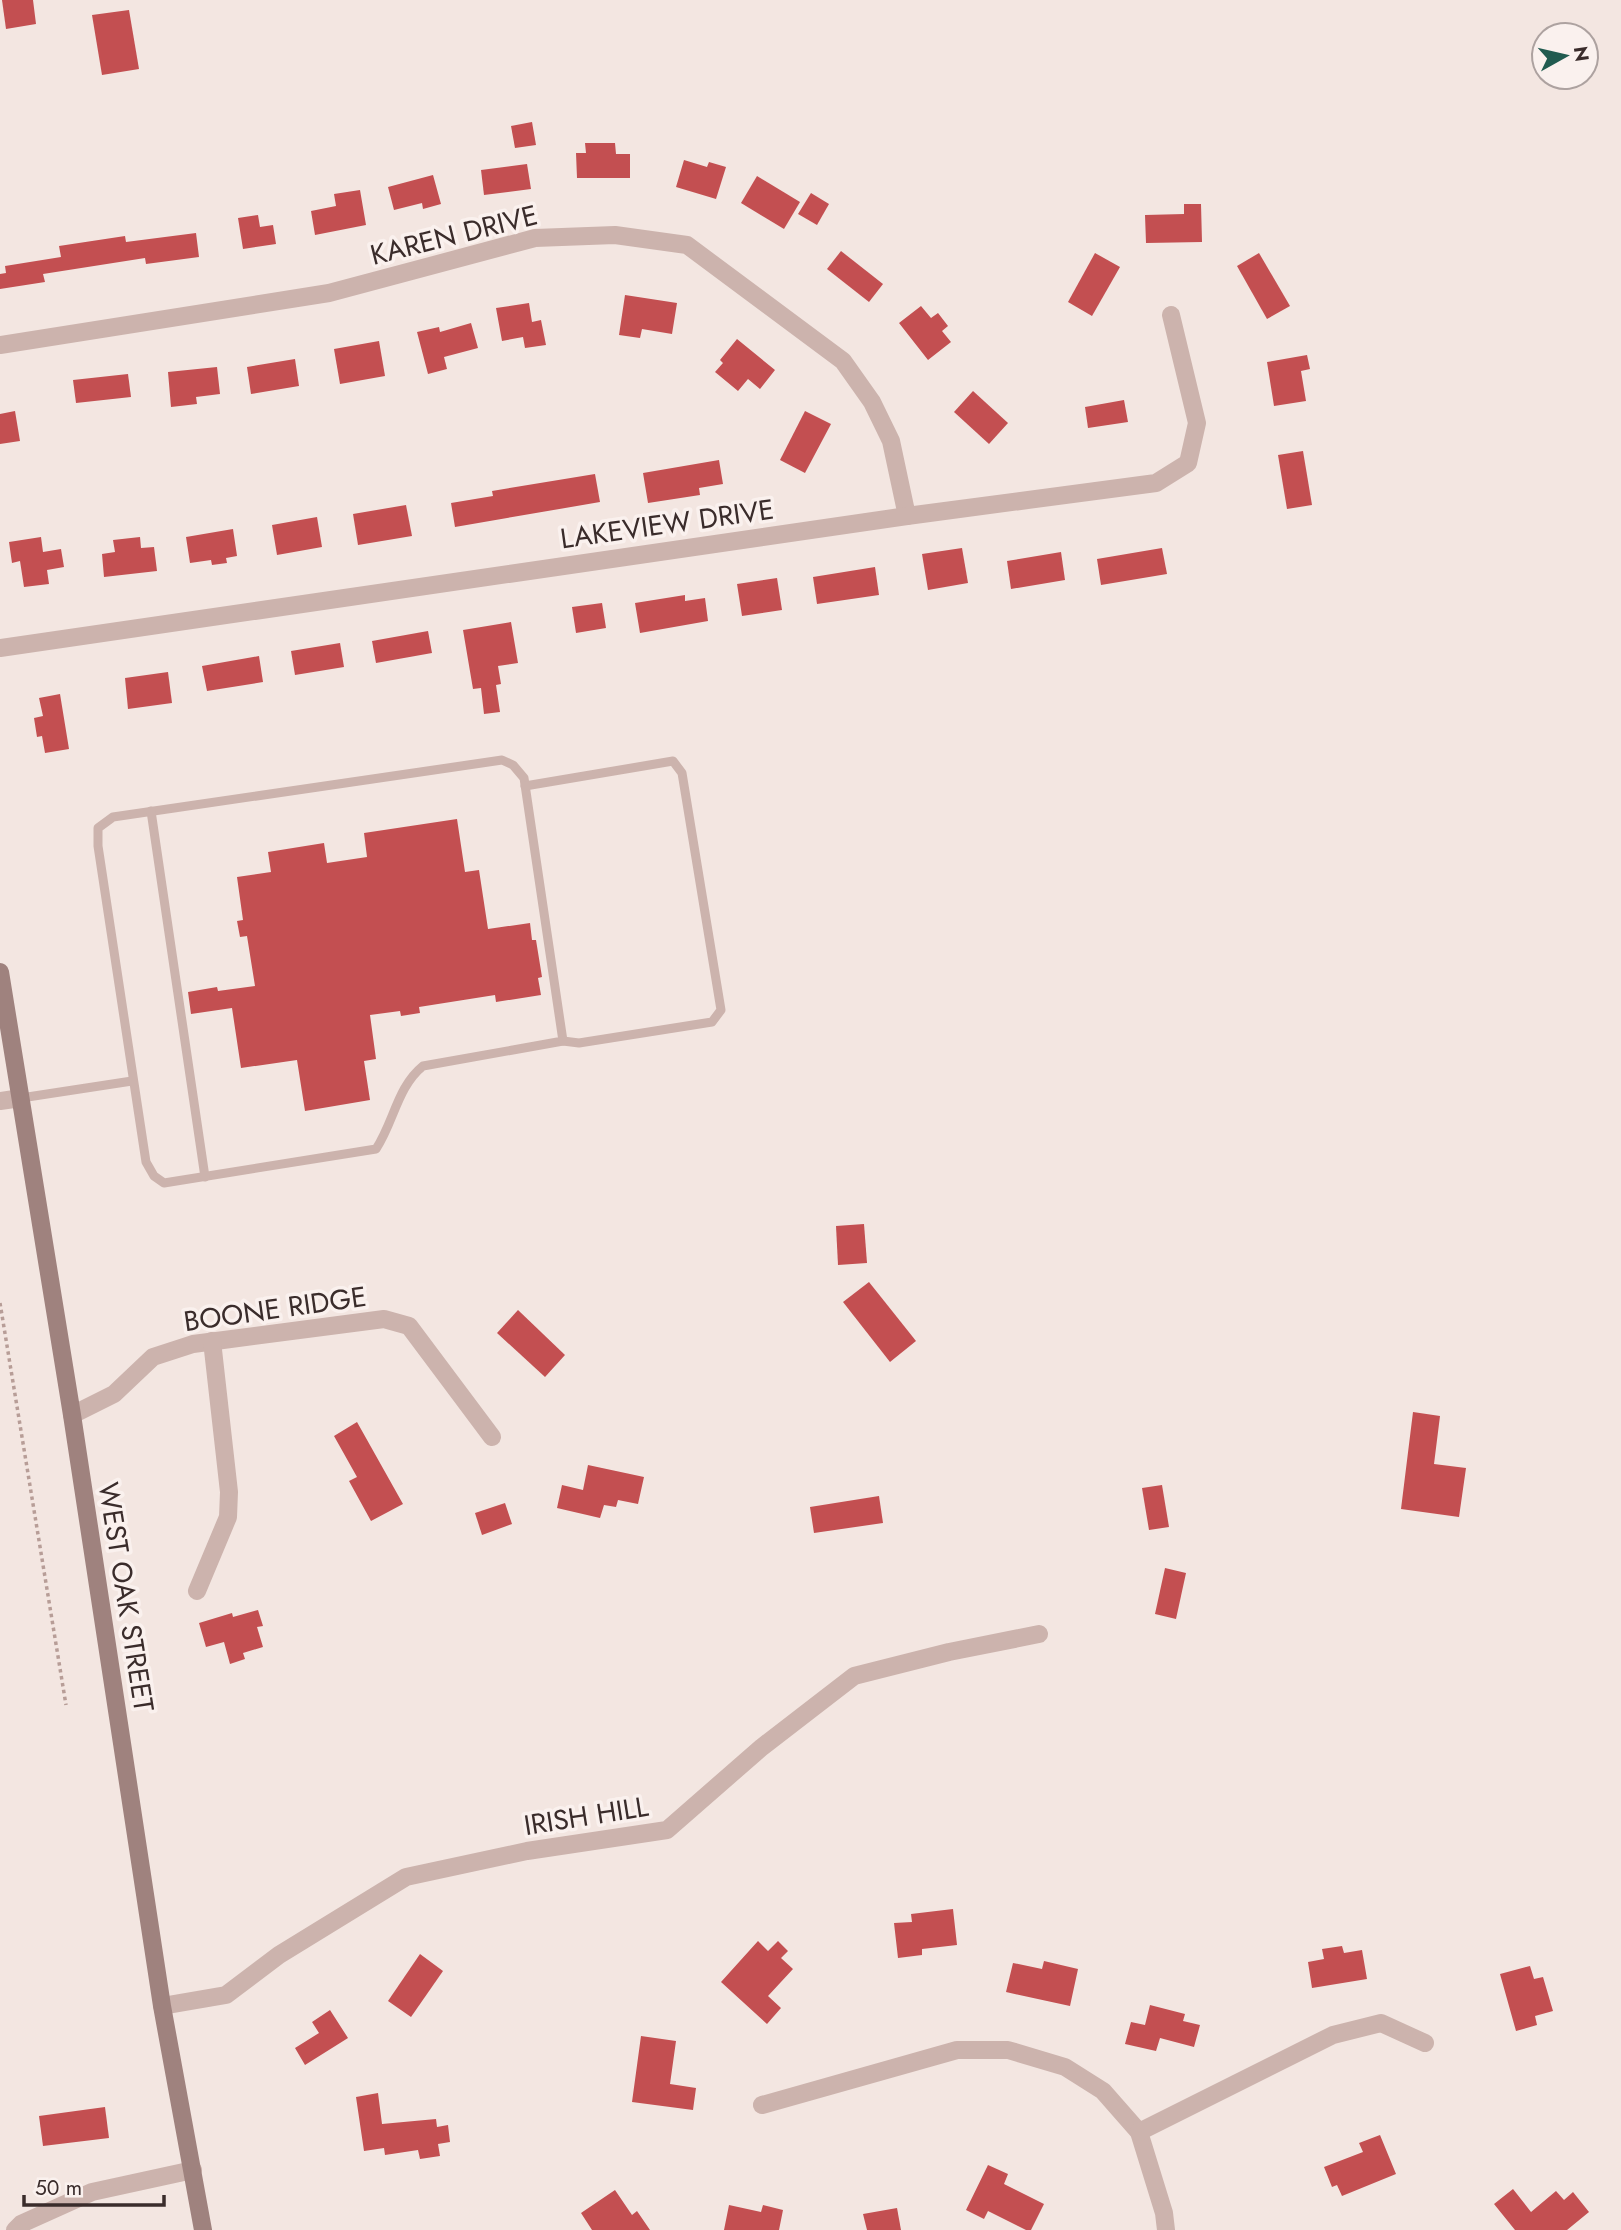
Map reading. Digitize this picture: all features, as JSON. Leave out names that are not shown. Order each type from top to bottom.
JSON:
[{"type":"main road","name":"WEST OAK STREET","points":[[0,972],[72,1415],[162,2006],[203,2230]]},
{"type":"street","name":"KAREN DRIVE","points":[[0,345],[330,293],[535,238],[615,235],[687,245],[843,361],[872,402],[891,441],[907,516]]},
{"type":"street","name":"LAKEVIEW DRIVE","points":[[0,648],[1156,482],[1188,463],[1197,423],[1171,315]]},
{"type":"street","points":[[0,1101],[21,1098]]},
{"type":"street","name":"BOONE RIDGE","points":[[72,1415],[114,1394],[153,1357],[193,1343],[384,1319],[409,1326],[492,1437]]},
{"type":"street","points":[[197,1591],[228,1517],[229,1492],[212,1341]]},
{"type":"street","name":"IRISH HILL","points":[[162,2006],[226,1995],[279,1955],[405,1877],[527,1851],[667,1830],[762,1747],[854,1676],[949,1652],[1040,1634]]},
{"type":"street","points":[[1139,2132],[1333,2035],[1381,2023],[1425,2043]]},
{"type":"street","points":[[762,2105],[957,2050],[1008,2049],[1065,2067],[1103,2091],[1139,2132],[1164,2213],[1166,2230]]},
{"type":"street","points":[[15,2230],[20,2224],[92,2192],[193,2170]]},
{"type":"lane","points":[[525,786],[673,761],[682,773],[721,1010],[712,1021],[579,1043],[563,1041],[423,1066],[403,1091],[376,1149],[164,1184],[154,1176],[146,1162],[98,846],[98,828],[113,817],[502,760],[513,765],[524,778],[525,786],[563,1041]]},
{"type":"lane","points":[[151,811],[205,1177]]},
{"type":"lane","points":[[21,1098],[132,1081]]},
{"type":"path","points":[[0,1303],[66,1705]]},
{"type":"building","points":[[2,0],[33,0],[36,24],[6,29]]},
{"type":"building","points":[[129,10],[139,69],[102,75],[92,15]]},
{"type":"building","points":[[532,122],[536,145],[515,148],[511,126]]},
{"type":"building","points":[[585,143],[615,143],[616,154],[630,154],[630,178],[577,178],[576,153],[586,153]]},
{"type":"building","points":[[684,160],[707,167],[709,162],[726,167],[716,199],[676,187]]},
{"type":"building","points":[[527,164],[531,189],[484,195],[481,170]]},
{"type":"building","points":[[433,175],[441,204],[423,209],[422,203],[394,210],[388,187]]},
{"type":"building","points":[[757,176],[800,202],[784,229],[741,203]]},
{"type":"building","points":[[360,190],[366,225],[315,235],[311,211],[336,206],[334,194]]},
{"type":"building","points":[[811,193],[829,204],[817,225],[798,214]]},
{"type":"building","points":[[1184,204],[1201,204],[1202,242],[1146,243],[1145,215],[1184,214]]},
{"type":"building","points":[[258,215],[260,227],[273,225],[276,244],[243,249],[238,218]]},
{"type":"building","points":[[196,233],[199,257],[146,264],[145,258],[43,274],[45,282],[0,289],[0,274],[6,273],[5,266],[61,257],[59,246],[125,236],[126,242]]},
{"type":"building","points":[[841,251],[883,284],[869,302],[827,269]]},
{"type":"building","points":[[1095,253],[1120,267],[1092,316],[1068,302]]},
{"type":"building","points":[[1259,253],[1290,306],[1267,319],[1237,266]]},
{"type":"building","points":[[625,295],[677,303],[672,334],[642,329],[640,338],[619,335]]},
{"type":"building","points":[[529,303],[532,322],[541,320],[546,345],[525,348],[523,337],[502,341],[496,308]]},
{"type":"building","points":[[921,306],[931,318],[938,313],[948,326],[942,331],[951,342],[928,360],[899,323]]},
{"type":"building","points":[[471,323],[478,348],[444,357],[447,369],[428,374],[417,332],[439,327],[440,332]]},
{"type":"building","points":[[737,339],[775,370],[760,389],[748,379],[738,391],[715,372],[723,363],[720,360]]},
{"type":"building","points":[[379,341],[385,376],[340,384],[334,349]]},
{"type":"building","points":[[1307,355],[1310,369],[1301,371],[1306,401],[1274,406],[1267,362]]},
{"type":"building","points":[[295,359],[299,386],[251,394],[247,367]]},
{"type":"building","points":[[217,367],[220,394],[196,397],[197,404],[171,407],[168,372]]},
{"type":"building","points":[[128,374],[131,397],[76,403],[73,380]]},
{"type":"building","points":[[973,391],[1008,423],[989,444],[954,412]]},
{"type":"building","points":[[1124,400],[1128,422],[1088,428],[1085,407]]},
{"type":"building","points":[[15,411],[20,441],[0,444],[0,414]]},
{"type":"building","points":[[805,411],[831,424],[805,473],[780,460]]},
{"type":"building","points":[[1303,451],[1312,505],[1287,509],[1278,455]]},
{"type":"building","points":[[719,460],[723,484],[699,488],[700,495],[648,503],[643,473]]},
{"type":"building","points":[[595,474],[600,502],[455,527],[451,503],[493,496],[492,491]]},
{"type":"building","points":[[406,505],[412,536],[358,545],[353,514]]},
{"type":"building","points":[[317,517],[322,547],[277,555],[272,525]]},
{"type":"building","points":[[233,529],[237,556],[226,558],[227,563],[212,565],[211,560],[190,563],[186,537]]},
{"type":"building","points":[[41,537],[43,552],[61,549],[64,567],[47,570],[49,584],[24,587],[20,561],[12,563],[9,542]]},
{"type":"building","points":[[140,537],[141,548],[154,547],[157,571],[104,577],[102,554],[115,552],[113,540]]},
{"type":"building","points":[[962,548],[968,583],[928,590],[922,554]]},
{"type":"building","points":[[1162,548],[1167,574],[1101,585],[1097,559]]},
{"type":"building","points":[[1061,552],[1065,580],[1011,589],[1007,561]]},
{"type":"building","points":[[875,567],[879,595],[817,604],[813,577]]},
{"type":"building","points":[[777,578],[782,610],[742,616],[737,584]]},
{"type":"building","points":[[685,595],[685,601],[705,598],[708,621],[640,633],[635,603]]},
{"type":"building","points":[[602,603],[606,628],[576,633],[572,607]]},
{"type":"building","points":[[511,622],[518,663],[498,666],[501,684],[496,685],[500,712],[484,714],[481,688],[473,689],[463,630]]},
{"type":"building","points":[[428,631],[432,653],[376,663],[372,641]]},
{"type":"building","points":[[340,643],[344,667],[295,675],[291,651]]},
{"type":"building","points":[[259,656],[263,682],[207,691],[202,666]]},
{"type":"building","points":[[168,672],[172,703],[128,709],[125,678]]},
{"type":"building","points":[[60,694],[69,749],[45,753],[42,736],[37,737],[34,718],[43,716],[39,698]]},
{"type":"building","points":[[457,819],[465,872],[479,870],[488,929],[530,923],[532,940],[536,940],[542,977],[538,978],[541,995],[496,1002],[495,995],[419,1007],[420,1013],[401,1016],[400,1011],[370,1015],[376,1059],[364,1061],[370,1100],[305,1111],[297,1060],[241,1068],[232,1008],[191,1014],[188,992],[217,987],[218,991],[255,986],[247,936],[240,937],[237,921],[243,920],[237,877],[271,872],[268,852],[324,843],[327,863],[367,857],[364,833]]},
{"type":"building","points":[[864,1224],[867,1263],[838,1265],[836,1226]]},
{"type":"building","points":[[869,1282],[916,1341],[890,1362],[843,1302]]},
{"type":"building","points":[[518,1310],[565,1355],[545,1377],[497,1333]]},
{"type":"building","points":[[1413,1412],[1440,1416],[1434,1464],[1466,1468],[1459,1517],[1401,1509]]},
{"type":"building","points":[[357,1422],[403,1504],[371,1521],[349,1481],[357,1477],[334,1436]]},
{"type":"building","points":[[588,1465],[644,1477],[638,1504],[618,1500],[616,1507],[604,1505],[600,1518],[557,1508],[562,1485],[583,1490]]},
{"type":"building","points":[[1162,1485],[1169,1527],[1149,1530],[1142,1488]]},
{"type":"building","points":[[879,1496],[883,1523],[814,1533],[810,1507]]},
{"type":"building","points":[[505,1503],[512,1524],[482,1535],[475,1513]]},
{"type":"building","points":[[1165,1568],[1186,1573],[1176,1619],[1155,1614]]},
{"type":"building","points":[[258,1610],[263,1626],[257,1627],[263,1647],[243,1653],[245,1659],[230,1664],[224,1642],[206,1647],[199,1623],[232,1613],[233,1617]]},
{"type":"building","points":[[953,1909],[957,1945],[922,1949],[922,1955],[898,1958],[894,1923],[912,1922],[911,1914]]},
{"type":"building","points":[[758,1941],[768,1951],[778,1941],[788,1951],[781,1958],[793,1969],[768,1996],[781,2008],[767,2024],[721,1982]]},
{"type":"building","points":[[1342,1946],[1344,1953],[1362,1950],[1367,1979],[1312,1988],[1308,1962],[1324,1959],[1322,1949]]},
{"type":"building","points":[[420,1954],[443,1971],[411,2017],[388,2001]]},
{"type":"building","points":[[1044,1961],[1078,1969],[1070,2006],[1006,1992],[1013,1963],[1042,1969]]},
{"type":"building","points":[[1530,1966],[1534,1979],[1543,1977],[1553,2011],[1535,2016],[1537,2025],[1516,2031],[1500,1974]]},
{"type":"building","points":[[1150,2005],[1185,2014],[1183,2021],[1200,2025],[1194,2047],[1160,2038],[1156,2051],[1125,2044],[1131,2022],[1145,2025]]},
{"type":"building","points":[[330,2010],[348,2038],[305,2065],[295,2048],[319,2033],[312,2022]]},
{"type":"building","points":[[641,2036],[676,2041],[670,2084],[696,2088],[693,2110],[632,2102]]},
{"type":"building","points":[[378,2093],[382,2124],[436,2119],[437,2127],[448,2125],[450,2142],[438,2144],[440,2156],[420,2159],[418,2150],[385,2155],[384,2148],[364,2151],[356,2097]]},
{"type":"building","points":[[105,2107],[109,2138],[43,2146],[39,2116]]},
{"type":"building","points":[[1380,2135],[1396,2174],[1342,2196],[1337,2185],[1332,2187],[1324,2167],[1363,2152],[1359,2143]]},
{"type":"building","points":[[988,2165],[1008,2174],[1004,2184],[1044,2204],[1031,2230],[988,2211],[984,2219],[966,2210]]},
{"type":"building","points":[[1513,2189],[1531,2212],[1556,2191],[1564,2200],[1573,2192],[1589,2212],[1567,2230],[1515,2230],[1494,2204]]},
{"type":"building","points":[[615,2190],[632,2215],[637,2211],[650,2230],[592,2230],[581,2213]]},
{"type":"building","points":[[729,2205],[761,2212],[763,2205],[783,2210],[779,2230],[724,2230]]},
{"type":"building","points":[[897,2208],[901,2230],[867,2230],[863,2214]]}]
